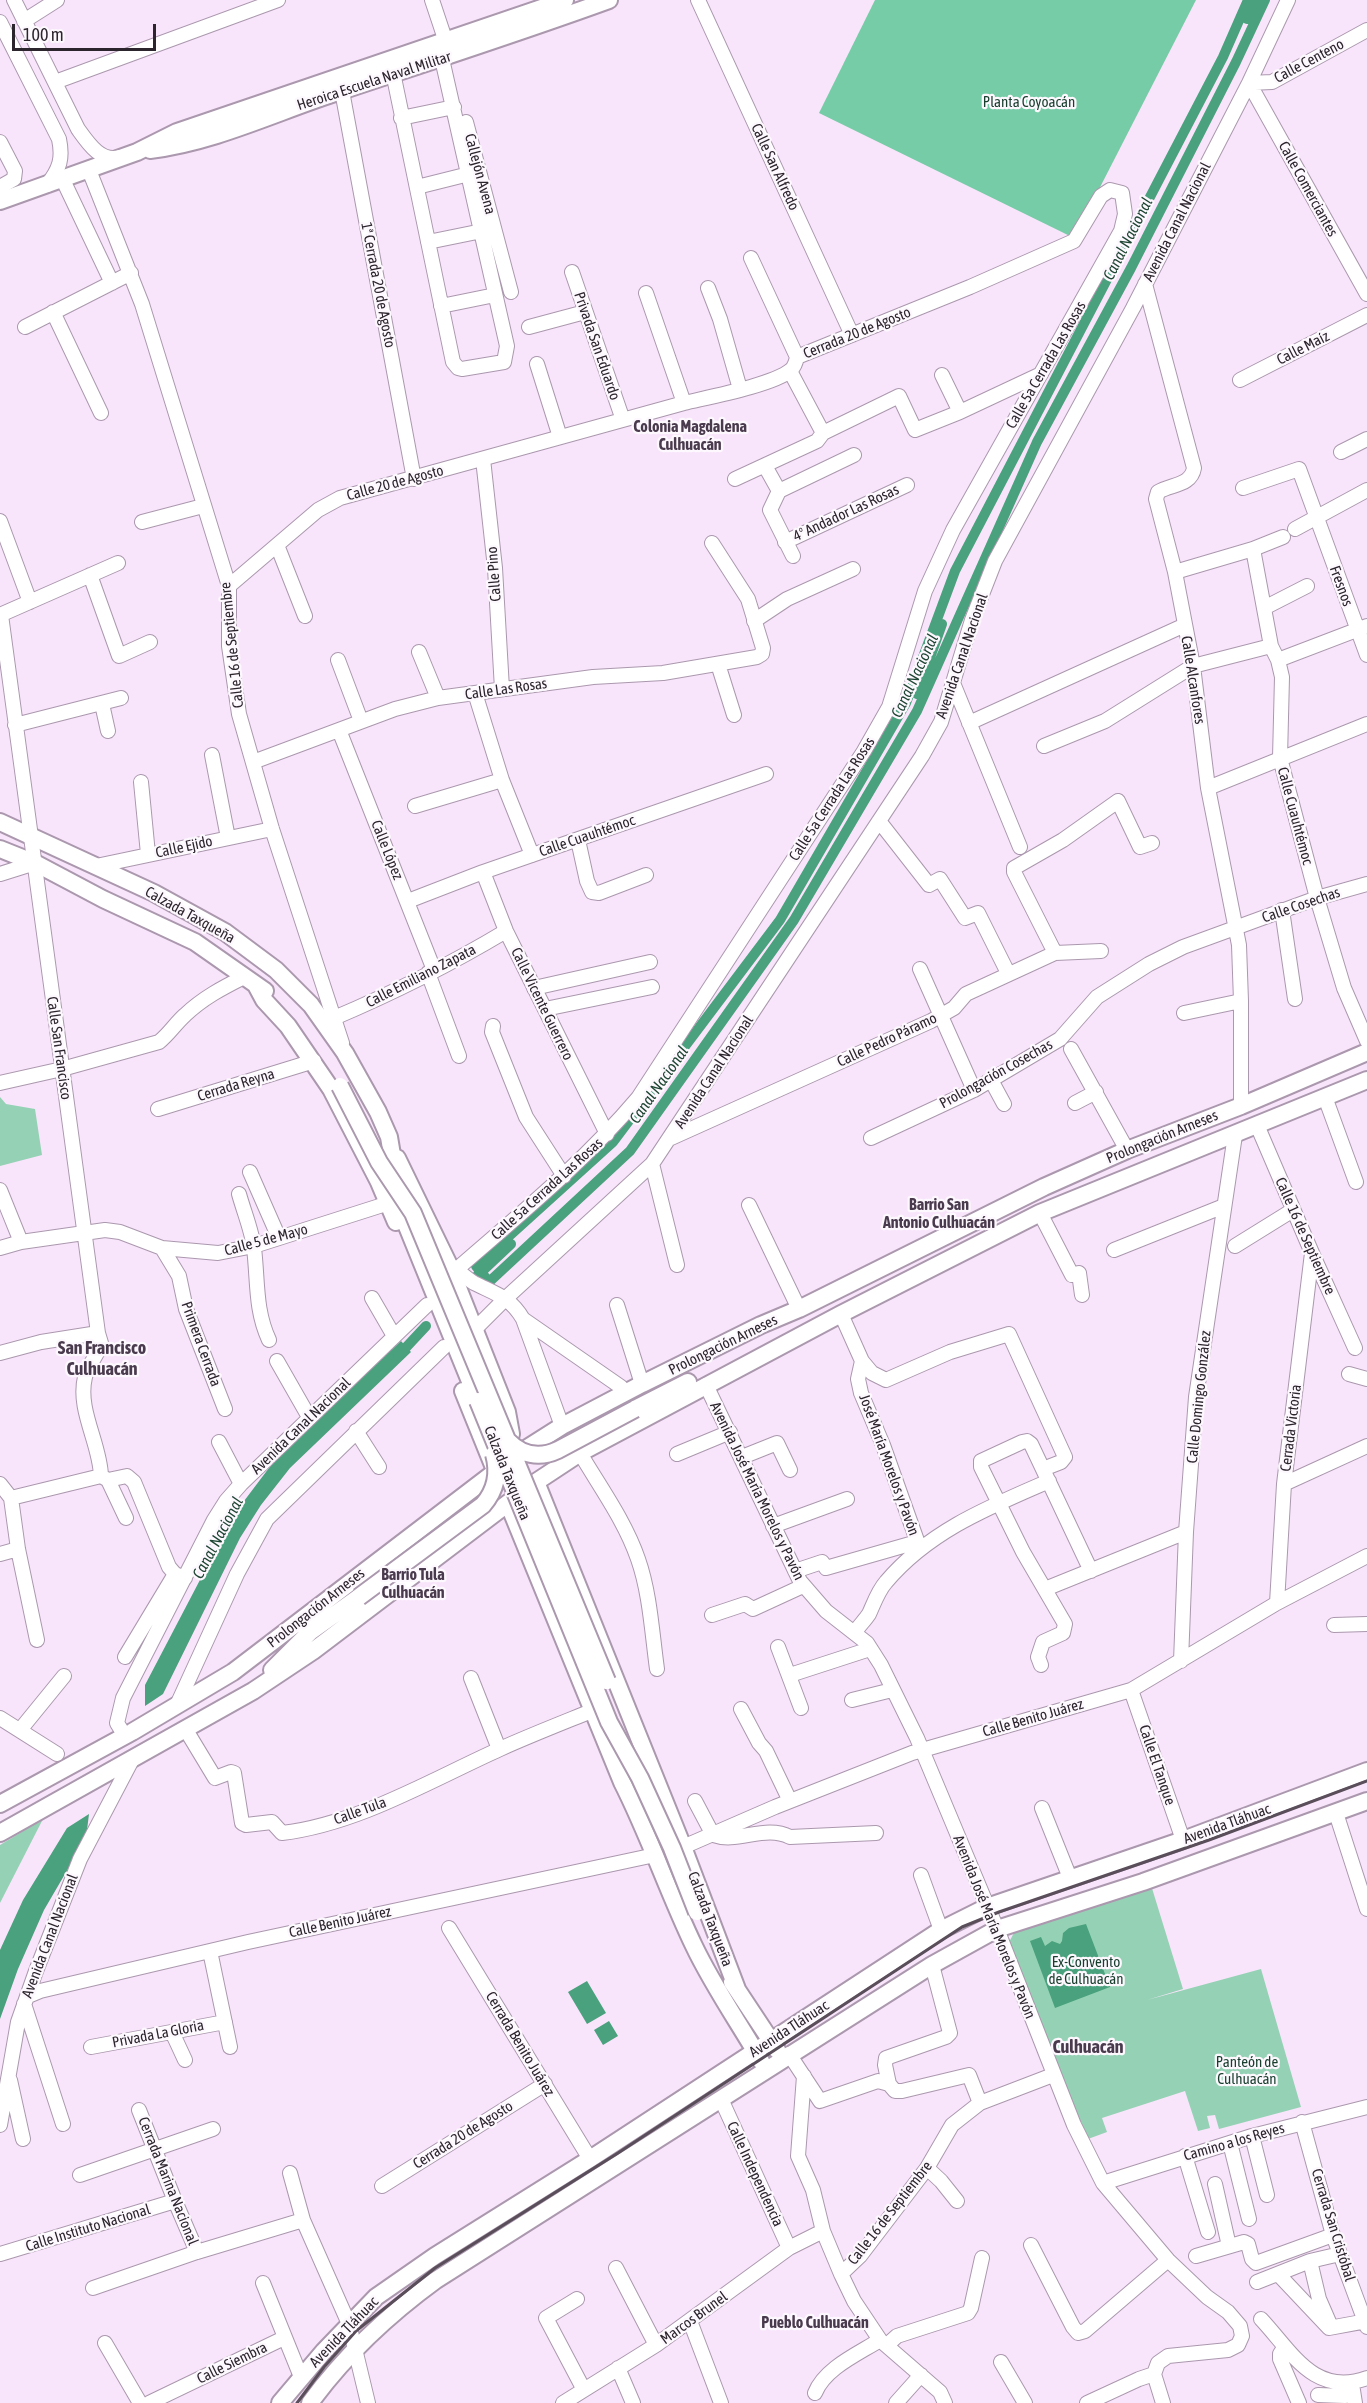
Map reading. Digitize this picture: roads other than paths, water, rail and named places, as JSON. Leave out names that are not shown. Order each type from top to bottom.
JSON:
[{"type":"main road","name":"Heroica Escuela Naval Militar","points":[[137,152],[182,147],[342,91],[393,76],[446,49],[565,0]]},
{"type":"main road","name":"Heroica Escuela Naval Militar","points":[[0,201],[137,152],[177,132],[391,58],[446,49],[609,0]]},
{"type":"main road","name":"Calzada Taxqueña","points":[[0,822],[144,888],[225,932],[269,964],[311,1005],[345,1053],[378,1113],[393,1151],[453,1267],[473,1331],[507,1412],[511,1434],[507,1448],[511,1454],[521,1452]]},
{"type":"main road","name":"Calzada Taxqueña","points":[[0,849],[35,863],[195,942],[268,993],[296,1021],[340,1086],[379,1162],[413,1213],[607,1681],[620,1718],[631,1780],[642,1821],[655,1855],[710,1977],[767,2069]]},
{"type":"main road","points":[[103,898],[110,897],[117,890],[118,882],[112,874]]},
{"type":"main road","points":[[132,911],[126,902],[127,894],[133,889],[144,888]]},
{"type":"main road","name":"Calzada Taxqueña","points":[[250,982],[288,1026],[332,1089],[388,1203],[495,1472]]},
{"type":"main road","name":"Prolongación Arneses","points":[[0,1804],[125,1730],[177,1705],[254,1657],[521,1452],[562,1426],[897,1258],[1126,1150],[1241,1106],[1367,1052]]},
{"type":"main road","name":"Prolongación Arneses","points":[[0,1833],[253,1691],[313,1651],[536,1482],[580,1453],[823,1323],[1040,1214],[1367,1080]]},
{"type":"main road","name":"Calzada Taxqueña","points":[[393,1151],[394,1174],[402,1214],[609,1722],[640,1778],[668,1838],[718,1964],[771,2041],[786,2056]]},
{"type":"main road","points":[[504,1434],[512,1445],[524,1453],[545,1455],[761,1344],[823,1323]]},
{"type":"main road","points":[[253,1691],[310,1632],[483,1504],[496,1481],[496,1465],[478,1401]]},
{"type":"main road","points":[[476,1422],[483,1427],[494,1427],[500,1423],[507,1412]]},
{"type":"main road","name":"Calzada Taxqueña","points":[[536,1482],[683,1847],[737,1989]]},
{"type":"main road","name":"Calzada Taxqueña","points":[[508,1503],[622,1782],[642,1821]]},
{"type":"main road","points":[[524,1542],[524,1529],[533,1520],[547,1520],[554,1525]]},
{"type":"main road","name":"Avenida Tláhuac","points":[[280,2403],[349,2324],[376,2297],[486,2223],[590,2159],[941,1930],[987,1907],[1183,1840],[1367,1772]]},
{"type":"main road","name":"Avenida Tláhuac","points":[[310,2403],[327,2379],[355,2349],[401,2306],[436,2280],[932,1965],[997,1929],[1143,1882],[1367,1801]]},
{"type":"main road","points":[[486,2223],[497,2242]]},
{"type":"street","points":[[14,0],[78,129],[92,147],[105,156],[117,159]]},
{"type":"street","points":[[24,21],[57,0]]},
{"type":"street","points":[[55,82],[278,0]]},
{"type":"street","points":[[391,58],[401,118],[455,366],[462,369],[504,362],[507,346],[454,107],[446,49],[432,0]]},
{"type":"street","name":"Heroica Escuela Naval Militar","points":[[117,159],[175,125],[446,49],[542,0]]},
{"type":"street","name":"Calle San Alfredo","points":[[698,0],[852,335]]},
{"type":"street","name":"Avenida Canal Nacional","points":[[473,1331],[652,1164],[922,756],[941,722],[972,620],[995,561],[1145,284],[1249,83],[1288,0]]},
{"type":"street","points":[[0,22],[59,139],[62,152],[60,166],[47,185]]},
{"type":"street","name":"Calle Centeno","points":[[1249,83],[1272,82],[1367,30]]},
{"type":"street","name":"Callejón Avena","points":[[446,49],[511,292]]},
{"type":"street","name":"Calle Comerciantes","points":[[1249,83],[1367,294]]},
{"type":"street","name":"1ª Cerrada 20 de Agosto","points":[[342,91],[414,479]]},
{"type":"street","points":[[401,118],[454,107]]},
{"type":"street","points":[[0,142],[15,171],[14,179],[0,187]]},
{"type":"street","name":"Calle 16 de Septiembre","points":[[89,170],[131,273],[229,586],[229,646],[239,714],[272,829],[345,1053]]},
{"type":"street","points":[[417,187],[469,174]]},
{"type":"street","points":[[63,180],[112,283]]},
{"type":"street","name":"Cerrada 20 de Agosto","points":[[483,459],[740,389],[790,371],[797,357],[970,287],[1074,241],[1101,196],[1110,190],[1122,193]]},
{"type":"street","name":"Calle 5a Cerrada Las Rosas","points":[[453,1267],[564,1176],[608,1134],[652,1078],[864,751],[890,707],[925,591],[947,542],[1121,231],[1125,214],[1122,193]]},
{"type":"street","points":[[429,242],[482,231]]},
{"type":"street","points":[[751,258],[797,357]]},
{"type":"street","name":"Privada San Eduardo","points":[[572,272],[623,420]]},
{"type":"street","points":[[25,327],[131,273]]},
{"type":"street","name":"Calle Alcanfores","points":[[1145,284],[1194,468],[1193,476],[1187,481],[1158,492],[1156,500],[1174,572],[1193,666],[1208,788],[1236,928],[1241,1001],[1241,1106]]},
{"type":"street","points":[[708,288],[740,389]]},
{"type":"street","points":[[646,293],[684,403]]},
{"type":"street","points":[[441,306],[495,295]]},
{"type":"street","points":[[53,312],[100,413]]},
{"type":"street","points":[[529,327],[585,312]]},
{"type":"street","name":"Calle Maíz","points":[[1240,381],[1367,315]]},
{"type":"street","points":[[537,364],[561,437]]},
{"type":"street","points":[[790,371],[820,437]]},
{"type":"street","points":[[735,479],[765,466],[899,396],[915,430],[960,412],[1041,374]]},
{"type":"street","points":[[942,375],[960,412]]},
{"type":"street","points":[[1341,452],[1367,439]]},
{"type":"street","points":[[793,556],[770,510],[779,491],[854,456]]},
{"type":"street","name":"Calle 20 de Agosto","points":[[229,586],[318,510],[340,498],[483,459]]},
{"type":"street","name":"Calle Pino","points":[[483,459],[495,568],[502,689]]},
{"type":"street","points":[[765,466],[779,491]]},
{"type":"street","name":"Fresnos","points":[[1244,488],[1299,469],[1316,517],[1362,628],[1367,655]]},
{"type":"street","name":"4º Andador Las Rosas","points":[[785,542],[907,485]]},
{"type":"street","points":[[1295,529],[1367,490]]},
{"type":"street","points":[[142,522],[203,506]]},
{"type":"street","points":[[0,521],[30,602]]},
{"type":"street","points":[[1174,572],[1253,549],[1283,537]]},
{"type":"street","points":[[712,543],[748,599],[754,621],[787,599],[854,568]]},
{"type":"street","points":[[277,545],[305,616]]},
{"type":"street","name":"Calle Cuauhtémoc","points":[[1253,549],[1271,645],[1282,677],[1280,758],[1317,898],[1344,988],[1367,1041]]},
{"type":"street","points":[[0,615],[118,563]]},
{"type":"street","points":[[90,575],[119,656],[150,642]]},
{"type":"street","points":[[1264,608],[1307,586]]},
{"type":"street","name":"Calle San Francisco","points":[[0,615],[6,697],[15,725],[101,1343],[86,1377],[84,1388],[86,1411],[104,1478],[126,1518]]},
{"type":"street","name":"Calle Las Rosas","points":[[253,762],[395,709],[438,698],[593,676],[663,673],[757,657],[762,654],[763,648],[754,621]]},
{"type":"street","points":[[969,723],[1185,625]]},
{"type":"street","points":[[1278,660],[1362,628]]},
{"type":"street","points":[[1044,746],[1105,721],[1193,666],[1271,645]]},
{"type":"street","points":[[419,652],[438,698]]},
{"type":"street","points":[[338,660],[361,721]]},
{"type":"street","points":[[718,664],[734,715]]},
{"type":"street","points":[[953,682],[1020,847]]},
{"type":"street","points":[[475,693],[502,780],[532,855]]},
{"type":"street","points":[[15,725],[121,698]]},
{"type":"street","points":[[102,704],[108,731]]},
{"type":"street","points":[[1208,788],[1367,724]]},
{"type":"street","name":"Calle López","points":[[339,730],[408,901],[459,1056]]},
{"type":"street","points":[[212,755],[228,838]]},
{"type":"street","name":"Calle Cuauhtémoc","points":[[408,901],[483,872],[766,774]]},
{"type":"street","points":[[415,806],[502,780]]},
{"type":"street","points":[[141,782],[148,854]]},
{"type":"street","points":[[1055,953],[1014,868],[1063,840],[1118,801],[1140,847],[1152,843]]},
{"type":"street","points":[[879,821],[929,885],[940,879],[965,918],[978,913],[1008,973]]},
{"type":"street","name":"Calle Ejido","points":[[96,866],[272,829]]},
{"type":"street","points":[[578,840],[587,881],[592,892],[599,893],[646,875]]},
{"type":"street","points":[[0,874],[35,863]]},
{"type":"street","name":"Calle Vicente Guerrero","points":[[483,872],[506,931],[608,1134]]},
{"type":"street","name":"Calle Cosechas","points":[[1236,928],[1317,898],[1367,884]]},
{"type":"street","points":[[1282,910],[1295,999]]},
{"type":"street","name":"Prolongación Cosechas","points":[[871,1138],[974,1090],[1060,1039],[1097,997],[1149,964],[1183,947],[1236,928]]},
{"type":"street","name":"Calle Emiliano Zapata","points":[[334,1018],[373,1002],[464,956],[506,931]]},
{"type":"street","name":"Calle Pedro Páramo","points":[[671,1138],[940,1016],[954,1008],[966,994],[1008,973],[1055,953],[1101,951]]},
{"type":"street","points":[[534,988],[650,962]]},
{"type":"street","points":[[920,969],[974,1090]]},
{"type":"street","points":[[0,1083],[62,1069],[159,1042],[170,1034],[182,1017],[212,993],[250,982]]},
{"type":"street","points":[[545,1010],[652,987]]},
{"type":"street","points":[[1184,1013],[1241,1001]]},
{"type":"street","points":[[493,1026],[492,1032],[526,1117],[564,1176]]},
{"type":"street","points":[[1071,1049],[1126,1150]]},
{"type":"street","name":"Cerrada Reyna","points":[[158,1109],[314,1061]]},
{"type":"street","points":[[991,1080],[1004,1104]]},
{"type":"street","points":[[1075,1103],[1096,1092]]},
{"type":"street","points":[[1325,1097],[1356,1182]]},
{"type":"street","name":"Calle 16 de Septiembre","points":[[1257,1125],[1355,1348]]},
{"type":"street","name":"Calle Domingo González","points":[[1181,1661],[1186,1532],[1197,1397],[1235,1135]]},
{"type":"street","points":[[652,1164],[677,1265]]},
{"type":"street","points":[[249,1172],[279,1238]]},
{"type":"street","points":[[0,1190],[21,1242]]},
{"type":"street","points":[[239,1194],[254,1246],[257,1306],[261,1323],[269,1340]]},
{"type":"street","name":"Calle 5 de Mayo","points":[[0,1248],[21,1242],[84,1232],[120,1232],[162,1248],[218,1253],[254,1246],[388,1203]]},
{"type":"street","points":[[749,1205],[799,1309]]},
{"type":"street","points":[[1114,1250],[1224,1206]]},
{"type":"street","points":[[1235,1246],[1293,1210]]},
{"type":"street","points":[[1040,1214],[1072,1275],[1079,1273],[1082,1295]]},
{"type":"street","name":"Primera Cerrada","points":[[162,1248],[179,1276],[186,1309],[225,1409]]},
{"type":"street","name":"Cerrada Victoria","points":[[1277,1603],[1284,1484],[1312,1253]]},
{"type":"street","points":[[453,1267],[471,1281],[506,1298],[515,1306],[523,1319],[562,1426]]},
{"type":"street","points":[[372,1298],[394,1336]]},
{"type":"street","name":"Avenida Canal Nacional","points":[[125,1730],[123,1698],[180,1576],[226,1501],[309,1417],[427,1305]]},
{"type":"street","points":[[617,1305],[642,1384]]},
{"type":"street","name":"José María Morelos y Pavón","points":[[841,1314],[862,1361],[858,1379],[861,1393],[883,1445],[919,1545]]},
{"type":"street","points":[[523,1319],[621,1387]]},
{"type":"street","points":[[1,1349],[98,1333]]},
{"type":"street","points":[[795,1572],[822,1562],[826,1568],[919,1545],[958,1522],[999,1503],[1046,1475],[1065,1457],[1009,1334],[950,1352],[886,1380],[872,1373],[862,1361]]},
{"type":"street","points":[[177,1705],[259,1531],[267,1519],[444,1347]]},
{"type":"street","points":[[277,1360],[309,1417]]},
{"type":"street","points":[[1349,1374],[1367,1379]]},
{"type":"street","name":"Avenida José María Morelos y Pavón","points":[[706,1385],[803,1586],[841,1625],[864,1639],[923,1750],[997,1929],[1053,2075],[1074,2125],[1103,2183],[1168,2260],[1207,2297],[1235,2318],[1240,2326],[1242,2336],[1238,2345],[1228,2350],[1168,2356],[1158,2363],[1154,2374]]},
{"type":"street","points":[[356,1431],[379,1467]]},
{"type":"street","points":[[677,1454],[730,1432]]},
{"type":"street","points":[[1041,1665],[1038,1657],[1043,1642],[1063,1633],[1065,1624],[1023,1552],[981,1467],[981,1461],[1027,1441],[1031,1444],[1091,1571]]},
{"type":"street","points":[[219,1442],[241,1484]]},
{"type":"street","points":[[742,1457],[777,1443],[790,1470]]},
{"type":"street","points":[[1284,1484],[1367,1446]]},
{"type":"street","points":[[580,1453],[627,1533],[639,1559],[657,1669]]},
{"type":"street","points":[[11,1498],[104,1478],[127,1476],[131,1478],[155,1529],[169,1567],[180,1576],[125,1657]]},
{"type":"street","points":[[0,1484],[11,1498],[18,1548],[37,1640]]},
{"type":"street","points":[[773,1526],[847,1499]]},
{"type":"street","points":[[1045,1588],[1186,1532]]},
{"type":"street","points":[[855,1632],[868,1616],[873,1601],[885,1582],[919,1545]]},
{"type":"street","points":[[0,1554],[18,1548]]},
{"type":"street","name":"Calle Benito Juárez","points":[[683,1847],[857,1773],[923,1750],[1131,1690],[1277,1603],[1367,1556]]},
{"type":"street","points":[[712,1615],[745,1604],[753,1609],[803,1586]]},
{"type":"street","points":[[1334,1625],[1367,1624]]},
{"type":"street","points":[[778,1647],[801,1708]]},
{"type":"street","points":[[790,1675],[870,1649]]},
{"type":"street","points":[[20,1730],[64,1676]]},
{"type":"street","points":[[471,1678],[499,1749]]},
{"type":"street","points":[[852,1700],[892,1690]]},
{"type":"street","name":"Calle El Tanque","points":[[1131,1690],[1183,1840]]},
{"type":"street","points":[[741,1709],[759,1743],[766,1751],[790,1801]]},
{"type":"street","name":"Calle Tula","points":[[186,1730],[215,1778],[234,1773],[242,1822],[246,1825],[272,1822],[282,1833],[296,1832],[340,1819],[426,1786],[499,1749],[594,1710]]},
{"type":"street","points":[[0,1718],[57,1754]]},
{"type":"street","name":"Avenida Canal Nacional","points":[[0,2125],[18,2022],[80,1860],[133,1758]]},
{"type":"street","points":[[695,1801],[714,1835],[724,1838],[779,1831],[790,1837],[876,1833]]},
{"type":"street","points":[[1042,1809],[1070,1878]]},
{"type":"street","points":[[1336,1813],[1367,1909]]},
{"type":"street","name":"Calle Benito Juárez","points":[[26,2000],[40,1991],[210,1951],[655,1855]]},
{"type":"street","points":[[921,1875],[941,1930]]},
{"type":"street","name":"Cerrada Benito Juárez","points":[[449,1928],[590,2159]]},
{"type":"street","points":[[210,1951],[230,2046]]},
{"type":"street","points":[[932,1965],[950,2032],[946,2037],[886,2058],[889,2084],[895,2091],[902,2091],[969,2075],[980,2103]]},
{"type":"street","points":[[26,2000],[26,2016],[63,2124]]},
{"type":"street","name":"Privada La Gloria","points":[[91,2047],[225,2022]]},
{"type":"street","points":[[172,2032],[186,2060]]},
{"type":"street","points":[[786,2056],[804,2076],[820,2102],[878,2081],[889,2084]]},
{"type":"street","points":[[8,2072],[23,2139]]},
{"type":"street","name":"Calle 16 de Septiembre","points":[[841,2274],[864,2251],[927,2168],[952,2125],[980,2103],[1053,2075]]},
{"type":"street","points":[[804,2076],[799,2158],[813,2190],[823,2231],[841,2274],[854,2301],[883,2343],[940,2392],[945,2403]]},
{"type":"street","name":"Cerrada 20 de Agosto","points":[[382,2186],[544,2084]]},
{"type":"street","name":"Calle Independencia","points":[[721,2099],[789,2248]]},
{"type":"street","name":"Camino a los Reyes","points":[[1103,2183],[1252,2136],[1367,2106]]},
{"type":"street","name":"Cerrada Marina Nacional","points":[[140,2109],[197,2252]]},
{"type":"street","name":"Cerrada San Cristóbal","points":[[1302,2122],[1333,2235],[1366,2323]]},
{"type":"street","points":[[80,2175],[213,2129]]},
{"type":"street","points":[[1252,2136],[1267,2195]]},
{"type":"street","points":[[1230,2143],[1249,2219]]},
{"type":"street","points":[[1185,2156],[1208,2232]]},
{"type":"street","points":[[927,2168],[957,2201]]},
{"type":"street","points":[[290,2173],[303,2220],[349,2324],[368,2403]]},
{"type":"street","points":[[1215,2184],[1229,2246]]},
{"type":"street","name":"Calle Instituto Nacional","points":[[0,2254],[175,2201]]},
{"type":"street","points":[[93,2288],[197,2252],[303,2220]]},
{"type":"street","name":"Marcos Brunel","points":[[563,2403],[656,2345],[789,2248],[823,2231]]},
{"type":"street","points":[[1196,2256],[1244,2242],[1248,2244],[1252,2259],[1256,2263],[1333,2235]]},
{"type":"street","points":[[1031,2245],[1078,2333],[1085,2331],[1168,2260]]},
{"type":"street","points":[[1257,2282],[1310,2261],[1340,2254]]},
{"type":"street","points":[[815,2393],[820,2381],[828,2374],[883,2343],[897,2336],[968,2313],[982,2258]]},
{"type":"street","points":[[1310,2261],[1319,2299],[1332,2328]]},
{"type":"street","points":[[616,2268],[656,2345]]},
{"type":"street","points":[[1278,2274],[1332,2328]]},
{"type":"street","points":[[263,2283],[301,2377]]},
{"type":"street","points":[[577,2299],[546,2318],[584,2390]]},
{"type":"street","points":[[1261,2319],[1276,2334],[1284,2348],[1319,2378],[1349,2394]]},
{"type":"street","points":[[690,2321],[721,2403]]},
{"type":"street","points":[[1332,2328],[1366,2323]]},
{"type":"street","name":"Calle Siembra","points":[[149,2403],[284,2338]]},
{"type":"street","points":[[105,2343],[140,2403]]},
{"type":"street","points":[[1284,2348],[1280,2359],[1299,2403]]},
{"type":"street","points":[[1001,2362],[1025,2403]]},
{"type":"street","points":[[618,2368],[633,2403]]},
{"type":"street","points":[[896,2403],[921,2374]]},
{"type":"street","points":[[1087,2403],[1154,2374],[1162,2403]]},
{"type":"street","points":[[1319,2378],[1320,2399],[1349,2394],[1367,2378]]},
{"type":"waterway","name":"Canal Nacional","points":[[1248,0],[1223,57],[955,571],[906,703],[780,920],[613,1142],[476,1266],[489,1282],[630,1151],[794,920],[917,711],[1037,442],[1131,268],[1265,0]]},
{"type":"waterway","name":"Canal Nacional","points":[[1247,19],[1256,0]]},
{"type":"waterway","name":"Canal Nacional","points":[[917,694],[942,624]]},
{"type":"waterway","name":"Canal Nacional","points":[[477,1276],[511,1244]]},
{"type":"waterway","name":"Canal Nacional","points":[[398,1356],[426,1326]]},
{"type":"railway","points":[[297,2403],[324,2367],[356,2331],[435,2268],[618,2153],[962,1927],[999,1912],[1209,1840],[1367,1781]]},
{"type":"district","name":"Colonia Magdalena Culhuacán","points":[[690,436]]},
{"type":"district","name":"Barrio San Antonio Culhuacán","points":[[939,1214]]},
{"type":"district","name":"San Francisco Culhuacán","points":[[102,1358]]},
{"type":"district","name":"Barrio Tula Culhuacán","points":[[413,1584]]},
{"type":"district","name":"Culhuacán","points":[[1088,2047]]},
{"type":"district","name":"Pueblo Culhuacán","points":[[815,2323]]},
{"type":"park label","name":"Planta Coyoacán","points":[[1029,102]]},
{"type":"park label","name":"Ex-Convento de Culhuacán","points":[[1086,1970]]},
{"type":"park label","name":"Panteón de Culhuacán","points":[[1247,2070]]}]
